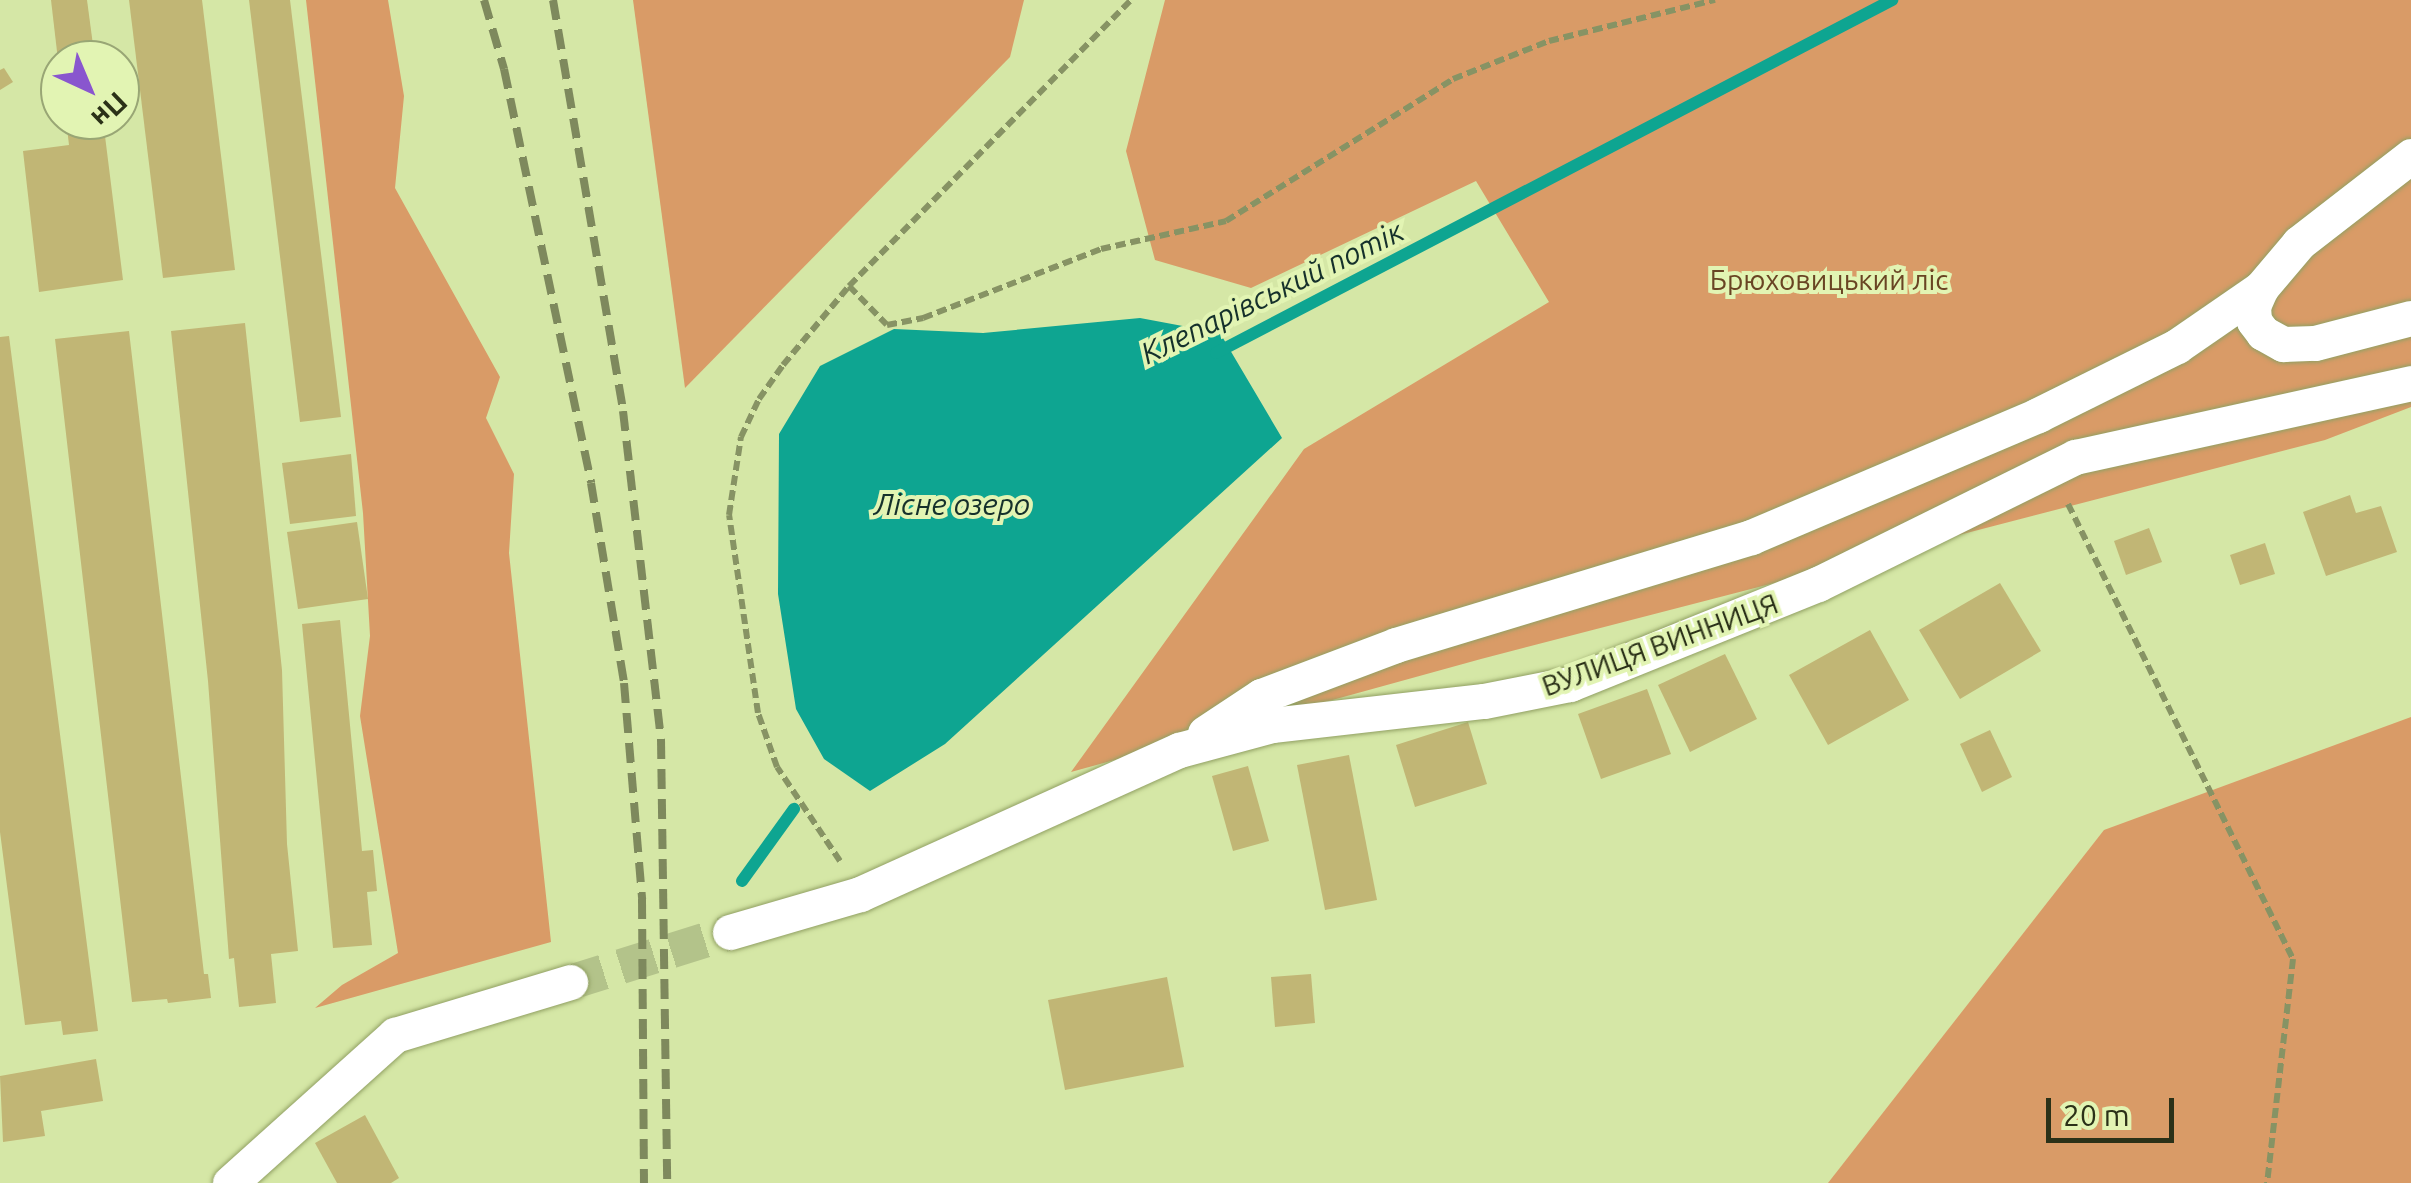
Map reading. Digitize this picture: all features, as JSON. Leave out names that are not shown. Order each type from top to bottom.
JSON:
[{"type":"street","points":[[2411,156],[2299,242],[2261,288],[2253,306],[2254,320],[2263,333],[2283,344],[2315,344],[2411,318]]},
{"type":"street","points":[[1180,750],[1261,696],[1396,645],[1750,537],[2038,416],[2177,346],[2261,288]]},
{"type":"street","name":"ВУЛИЦЯ ВИННИЦЯ","points":[[730,932],[860,894],[1093,785],[1180,750],[1272,725],[1484,701],[1570,684],[1818,584],[2075,457],[2411,383]]},
{"type":"street","points":[[230,1183],[395,1035],[570,982]]},
{"type":"path","points":[[860,894],[768,750],[746,654],[728,515],[741,437],[759,399],[849,286],[1132,0]]},
{"type":"path","points":[[849,286],[887,325],[923,318],[1101,250],[1226,222],[1454,79],[1550,41],[1715,0]]},
{"type":"path","points":[[2050,467],[2293,958],[2267,1183]]},
{"type":"green space","points":[[306,0],[388,0],[404,96],[395,188],[500,377],[486,418],[514,474],[509,553],[551,942],[315,1008],[342,985],[398,953],[360,716],[370,636],[363,513]]},
{"type":"green space","points":[[633,0],[1024,0],[1010,57],[685,388]]},
{"type":"green space","name":"Брюховицький ліс","points":[[1165,0],[2411,0],[2411,407],[2325,440],[1481,659],[1071,772],[1304,449],[1549,302],[1476,181],[1251,288],[1155,260],[1126,151]]},
{"type":"green space","points":[[2411,717],[2411,1183],[1828,1183],[2104,830]]},
{"type":"water","name":"Лісне озеро","points":[[1140,318],[1220,333],[1282,438],[945,744],[870,791],[824,759],[796,709],[778,594],[779,434],[820,366],[894,329],[983,333]]},
{"type":"building","points":[[51,0],[87,0],[92,40],[56,40]]},
{"type":"building","points":[[129,0],[202,0],[235,270],[163,278],[140,90],[140,40],[134,40]]},
{"type":"building","points":[[249,0],[290,0],[341,417],[300,422]]},
{"type":"building","points":[[4,68],[13,82],[0,90],[0,70]]},
{"type":"building","points":[[68,140],[106,140],[123,280],[39,292],[23,151],[69,145]]},
{"type":"building","points":[[245,323],[282,670],[287,844],[298,951],[271,954],[276,1003],[239,1007],[234,958],[229,959],[208,681],[171,331]]},
{"type":"building","points":[[129,331],[204,974],[208,974],[211,998],[168,1003],[167,999],[132,1002],[55,339]]},
{"type":"building","points":[[9,336],[98,1031],[63,1035],[61,1021],[25,1025],[0,832],[0,337]]},
{"type":"building","points":[[351,454],[356,516],[290,524],[282,463]]},
{"type":"building","points":[[2350,495],[2356,513],[2381,506],[2397,552],[2326,576],[2303,512]]},
{"type":"building","points":[[357,522],[368,599],[298,609],[287,532]]},
{"type":"building","points":[[2149,528],[2162,562],[2126,575],[2114,541]]},
{"type":"building","points":[[2265,543],[2275,574],[2240,585],[2230,555]]},
{"type":"building","points":[[2000,583],[2041,651],[1960,699],[1919,630]]},
{"type":"building","points":[[340,620],[362,851],[373,850],[377,891],[367,892],[372,945],[333,948],[302,624]]},
{"type":"building","points":[[1870,630],[1909,700],[1828,745],[1789,675]]},
{"type":"building","points":[[1725,654],[1757,719],[1690,752],[1658,685]]},
{"type":"building","points":[[1647,689],[1671,754],[1601,779],[1578,714]]},
{"type":"building","points":[[1468,722],[1487,784],[1415,807],[1396,745]]},
{"type":"building","points":[[1990,730],[2012,777],[1982,792],[1960,744]]},
{"type":"building","points":[[1349,755],[1377,900],[1325,910],[1297,765]]},
{"type":"building","points":[[1248,766],[1269,841],[1233,851],[1212,776]]},
{"type":"building","points":[[1311,974],[1315,1023],[1275,1027],[1271,977]]},
{"type":"building","points":[[1167,977],[1184,1067],[1065,1090],[1048,1000]]},
{"type":"building","points":[[96,1059],[103,1101],[41,1111],[45,1136],[3,1142],[0,1076]]},
{"type":"building","points":[[365,1115],[399,1178],[391,1183],[337,1183],[315,1143]]},
{"type":"waterway","name":"Клепарівський потік","points":[[1216,353],[1892,0]]},
{"type":"waterway","name":"Клепарівський потік","points":[[742,881],[794,809]]},
{"type":"tunnel","points":[[570,982],[730,932]]},
{"type":"railway","points":[[484,0],[504,69],[591,483],[624,683],[642,899],[644,1183]]},
{"type":"railway","points":[[553,0],[623,411],[661,739],[667,1183]]}]
